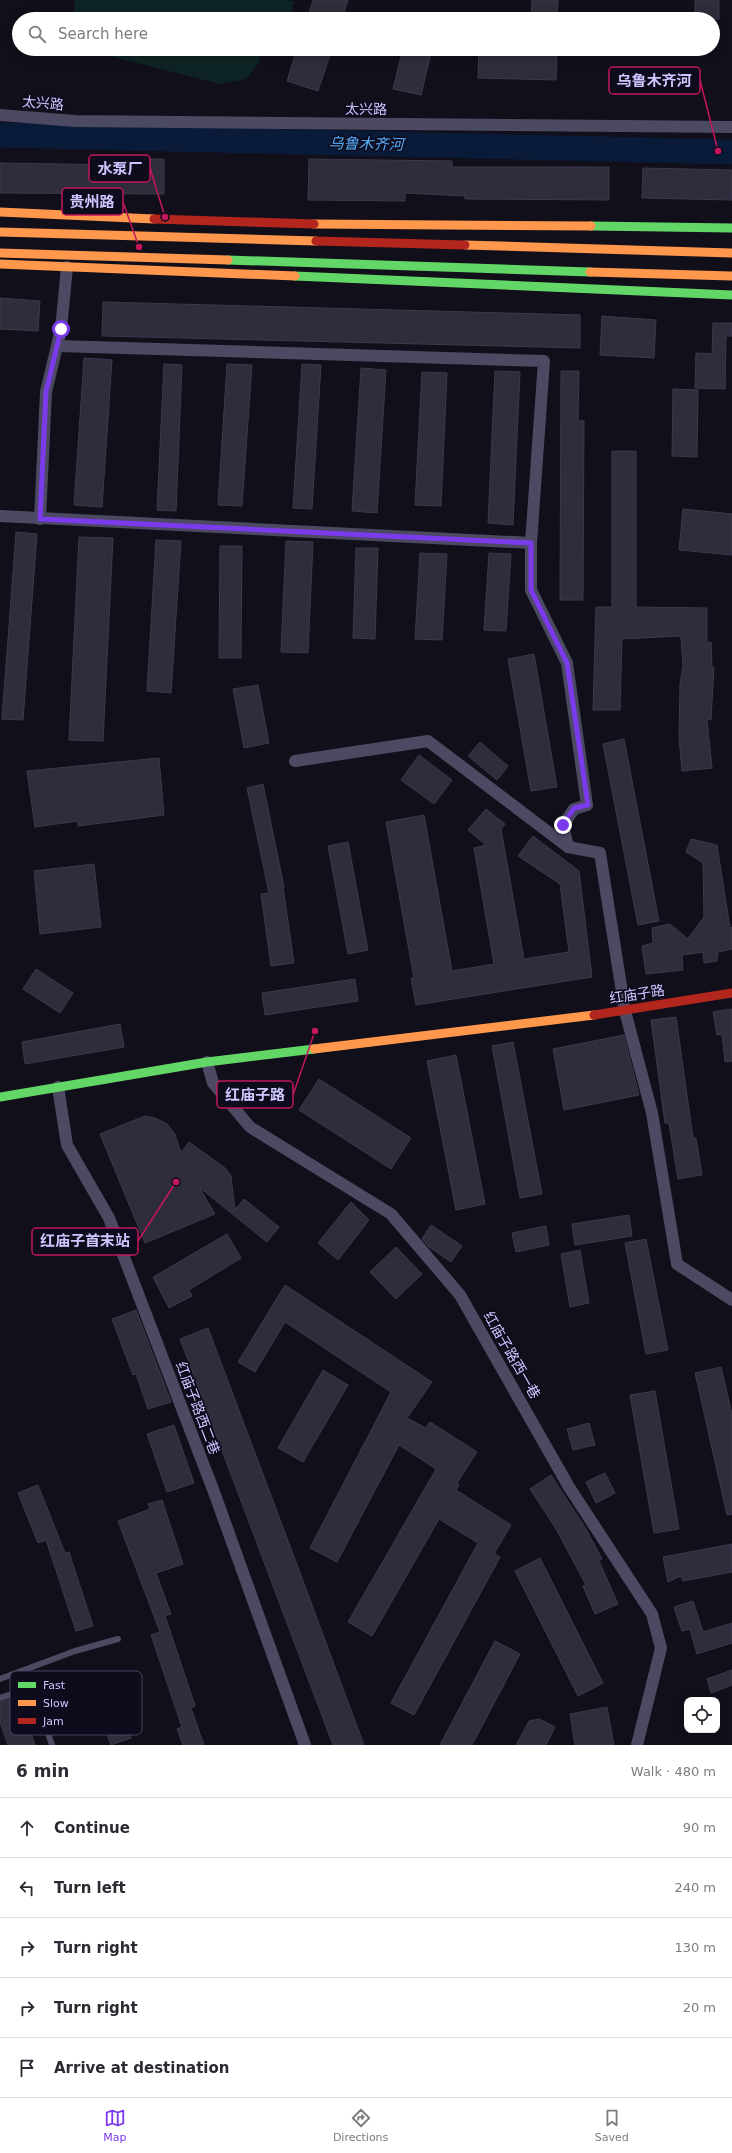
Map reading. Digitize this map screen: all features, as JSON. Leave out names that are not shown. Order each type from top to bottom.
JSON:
[{"type":"main road","points":[[0,212],[261,223],[732,228]]},
{"type":"main road","points":[[0,232],[732,253]]},
{"type":"main road","points":[[0,253],[732,276]]},
{"type":"main road","points":[[0,264],[732,295]]},
{"type":"main road","name":"红庙子路","points":[[0,1097],[207,1062],[625,1011],[732,993]]},
{"type":"street","name":"太兴路","points":[[0,114],[75,121],[732,127]]},
{"type":"street","points":[[40,519],[46,392],[58,346],[67,267]]},
{"type":"street","points":[[58,346],[544,361],[531,543],[531,590],[567,663],[588,805],[574,808],[563,825],[568,847]]},
{"type":"street","points":[[0,516],[531,543]]},
{"type":"street","points":[[295,761],[428,741],[568,847],[600,853],[625,1011],[652,1113],[677,1264],[732,1300]]},
{"type":"street","name":"红庙子路西一巷","points":[[207,1062],[213,1083],[250,1127],[391,1214],[460,1295],[569,1487],[652,1614],[661,1648],[636,1745]]},
{"type":"street","name":"红庙子路西二巷","points":[[58,1087],[67,1145],[109,1218],[214,1492],[305,1745]]},
{"type":"lane","points":[[22,1671],[76,1651],[118,1639]]},
{"type":"lane","points":[[0,1679],[10,1675]]},
{"type":"lane","points":[[0,1698],[10,1695]]},
{"type":"lane","points":[[49,1735],[52,1745]]},
{"type":"green space","points":[[74,0],[286,0],[294,2],[292,12],[75,12]]},
{"type":"green space","points":[[110,56],[260,56],[257,65],[246,79],[220,84]]},
{"type":"building","points":[[313,0],[348,0],[344,12],[309,12]]},
{"type":"building","points":[[532,0],[558,0],[557,12],[531,12]]},
{"type":"building","points":[[695,0],[719,0],[719,12],[695,12]]},
{"type":"building","points":[[295,56],[330,56],[318,91],[287,81]]},
{"type":"building","points":[[401,56],[430,56],[421,95],[393,89]]},
{"type":"building","points":[[479,56],[557,56],[556,80],[478,78]]},
{"type":"building","points":[[125,159],[164,159],[164,194],[0,193],[0,163],[125,165]]},
{"type":"building","points":[[309,159],[452,161],[452,167],[609,167],[609,200],[465,199],[465,196],[405,193],[405,201],[308,200]]},
{"type":"building","points":[[643,168],[732,170],[732,200],[642,198]]},
{"type":"building","points":[[0,298],[40,301],[38,331],[0,329]]},
{"type":"building","points":[[103,302],[580,315],[580,348],[102,336]]},
{"type":"building","points":[[602,316],[656,320],[654,358],[600,355]]},
{"type":"building","points":[[713,323],[732,323],[732,336],[726,336],[725,389],[695,388],[696,353],[712,354]]},
{"type":"building","points":[[84,358],[112,360],[102,507],[74,505]]},
{"type":"building","points":[[164,364],[182,365],[176,511],[157,510]]},
{"type":"building","points":[[227,364],[252,365],[242,506],[218,505]]},
{"type":"building","points":[[302,364],[321,365],[312,509],[293,508]]},
{"type":"building","points":[[361,368],[386,370],[377,513],[352,511]]},
{"type":"building","points":[[495,371],[520,372],[513,525],[488,523]]},
{"type":"building","points":[[561,371],[579,371],[578,421],[584,421],[583,600],[560,600]]},
{"type":"building","points":[[422,372],[447,373],[441,506],[415,505]]},
{"type":"building","points":[[673,389],[698,390],[697,457],[672,456]]},
{"type":"building","points":[[612,451],[636,451],[636,607],[707,608],[707,643],[711,642],[712,667],[714,667],[711,720],[707,719],[712,768],[682,771],[679,737],[680,684],[683,666],[681,636],[622,639],[620,710],[593,710],[596,607],[612,607]]},
{"type":"building","points":[[683,509],[732,514],[732,555],[679,550]]},
{"type":"building","points":[[16,532],[37,534],[23,720],[2,719]]},
{"type":"building","points":[[79,537],[113,538],[103,741],[69,740]]},
{"type":"building","points":[[156,540],[181,541],[171,693],[147,691]]},
{"type":"building","points":[[286,541],[313,542],[308,653],[281,652]]},
{"type":"building","points":[[220,546],[242,546],[241,658],[219,658]]},
{"type":"building","points":[[356,548],[378,548],[375,639],[353,638]]},
{"type":"building","points":[[420,553],[447,554],[442,640],[415,639]]},
{"type":"building","points":[[489,553],[511,554],[506,631],[484,630]]},
{"type":"building","points":[[534,654],[557,787],[531,791],[508,659]]},
{"type":"building","points":[[258,685],[269,743],[244,748],[233,689]]},
{"type":"building","points":[[624,739],[659,921],[638,925],[603,744]]},
{"type":"building","points":[[480,742],[508,766],[497,780],[468,756]]},
{"type":"building","points":[[419,755],[452,780],[434,804],[401,780]]},
{"type":"building","points":[[159,758],[164,815],[78,826],[78,821],[35,827],[27,771]]},
{"type":"building","points":[[263,784],[284,887],[294,963],[271,966],[261,894],[269,893],[247,788]]},
{"type":"building","points":[[486,809],[505,824],[501,829],[524,959],[569,952],[560,884],[518,856],[533,836],[579,871],[592,977],[416,1005],[411,978],[414,978],[386,822],[424,815],[452,971],[494,964],[474,848],[486,845],[468,830]]},
{"type":"building","points":[[691,839],[717,845],[730,928],[732,927],[732,949],[718,952],[717,961],[704,963],[703,952],[682,955],[683,970],[646,974],[642,946],[653,943],[652,928],[670,924],[688,939],[704,917],[703,863],[686,852]]},
{"type":"building","points":[[348,842],[368,950],[348,954],[328,846]]},
{"type":"building","points":[[94,864],[101,927],[40,934],[34,871]]},
{"type":"building","points":[[36,969],[73,993],[60,1013],[23,989]]},
{"type":"building","points":[[355,979],[358,1001],[265,1015],[262,993]]},
{"type":"building","points":[[732,1009],[732,1061],[725,1062],[722,1034],[717,1035],[713,1012]]},
{"type":"building","points":[[676,1017],[693,1138],[696,1138],[702,1175],[678,1179],[669,1123],[665,1123],[651,1020]]},
{"type":"building","points":[[120,1024],[124,1047],[25,1064],[22,1042]]},
{"type":"building","points":[[624,1035],[639,1095],[564,1110],[553,1049]]},
{"type":"building","points":[[513,1042],[542,1194],[520,1198],[492,1046]]},
{"type":"building","points":[[456,1055],[485,1204],[456,1210],[427,1061]]},
{"type":"building","points":[[319,1079],[411,1138],[391,1169],[299,1110]]},
{"type":"building","points":[[145,1116],[155,1118],[167,1124],[175,1134],[181,1153],[189,1142],[225,1168],[231,1176],[235,1210],[244,1199],[279,1227],[267,1242],[199,1187],[215,1214],[145,1243],[100,1134]]},
{"type":"building","points":[[351,1202],[369,1220],[338,1260],[318,1243]]},
{"type":"building","points":[[629,1215],[632,1236],[575,1245],[572,1224]]},
{"type":"building","points":[[431,1225],[462,1246],[451,1262],[429,1247],[422,1239]]},
{"type":"building","points":[[546,1226],[549,1245],[516,1252],[512,1233]]},
{"type":"building","points":[[227,1234],[241,1258],[189,1290],[192,1296],[169,1308],[153,1277]]},
{"type":"building","points":[[646,1239],[668,1350],[646,1354],[625,1243]]},
{"type":"building","points":[[396,1247],[422,1274],[396,1299],[370,1272]]},
{"type":"building","points":[[580,1250],[589,1303],[570,1307],[561,1254]]},
{"type":"building","points":[[285,1285],[432,1382],[407,1418],[426,1428],[430,1422],[477,1452],[457,1483],[459,1484],[456,1490],[511,1525],[494,1554],[500,1557],[414,1715],[391,1703],[478,1543],[439,1519],[372,1636],[348,1622],[436,1469],[399,1445],[337,1562],[310,1548],[391,1392],[285,1322],[255,1372],[238,1362]]},
{"type":"building","points":[[136,1310],[171,1402],[148,1409],[136,1374],[133,1375],[112,1319]]},
{"type":"building","points":[[208,1328],[364,1745],[333,1745],[180,1339]]},
{"type":"building","points":[[721,1367],[732,1414],[732,1514],[727,1515],[695,1373]]},
{"type":"building","points":[[323,1370],[348,1385],[303,1462],[278,1448]]},
{"type":"building","points":[[655,1391],[679,1529],[654,1533],[630,1395]]},
{"type":"building","points":[[589,1423],[595,1445],[573,1450],[567,1429]]},
{"type":"building","points":[[174,1425],[194,1483],[167,1492],[147,1434]]},
{"type":"building","points":[[605,1473],[615,1493],[596,1503],[586,1482]]},
{"type":"building","points":[[551,1475],[586,1529],[602,1559],[599,1561],[618,1604],[595,1614],[583,1586],[586,1585],[556,1529],[530,1489]]},
{"type":"building","points":[[38,1485],[65,1553],[69,1552],[93,1626],[76,1631],[46,1540],[38,1543],[18,1493]]},
{"type":"building","points":[[162,1500],[183,1564],[156,1573],[171,1614],[165,1616],[195,1706],[191,1708],[204,1745],[183,1745],[177,1729],[182,1727],[151,1635],[160,1632],[118,1521],[150,1509],[148,1504]]},
{"type":"building","points":[[732,1544],[732,1572],[683,1581],[681,1576],[668,1582],[663,1557]]},
{"type":"building","points":[[540,1558],[603,1683],[578,1696],[515,1571]]},
{"type":"building","points":[[693,1601],[703,1632],[732,1623],[732,1643],[697,1654],[690,1629],[682,1631],[674,1607]]},
{"type":"building","points":[[495,1641],[520,1654],[472,1745],[440,1745]]},
{"type":"building","points":[[732,1670],[732,1685],[711,1693],[707,1679]]},
{"type":"building","points":[[10,1699],[10,1735],[32,1735],[35,1745],[8,1745],[0,1722],[0,1702]]},
{"type":"building","points":[[607,1707],[614,1745],[575,1745],[570,1714]]},
{"type":"building","points":[[539,1719],[555,1727],[546,1745],[516,1745],[529,1721]]},
{"type":"building","points":[[107,1735],[130,1735],[131,1738],[111,1745]]},
{"type":"waterway","name":"乌鲁木齐河","points":[[0,135],[732,152]]},
{"type":"traffic: fast","points":[[591,226],[732,228]]},
{"type":"traffic: fast","points":[[228,260],[590,272]]},
{"type":"traffic: fast","points":[[295,276],[732,295]]},
{"type":"traffic: fast","points":[[0,1097],[207,1062],[314,1049]]},
{"type":"traffic: slow","points":[[0,212],[154,219]]},
{"type":"traffic: slow","points":[[314,224],[591,226]]},
{"type":"traffic: slow","points":[[0,232],[316,241]]},
{"type":"traffic: slow","points":[[465,245],[732,253]]},
{"type":"traffic: slow","points":[[0,253],[228,260]]},
{"type":"traffic: slow","points":[[0,264],[295,276]]},
{"type":"traffic: slow","points":[[590,272],[732,276]]},
{"type":"traffic: slow","points":[[314,1049],[594,1015]]},
{"type":"traffic: jam","points":[[154,219],[314,224]]},
{"type":"traffic: jam","points":[[316,241],[465,245]]},
{"type":"traffic: jam","points":[[594,1015],[732,993]]},
{"type":"place","name":"乌鲁木齐河","points":[[718,151]]},
{"type":"place","name":"水泵厂","points":[[165,217]]},
{"type":"place","name":"贵州路","points":[[139,247]]},
{"type":"place","name":"红庙子路","points":[[315,1031]]},
{"type":"place","name":"红庙子首末站","points":[[176,1182]]},
{"type":"route","points":[[61,329],[46,392],[40,519],[531,543],[531,590],[567,663],[588,805],[574,808],[563,825]]}]
